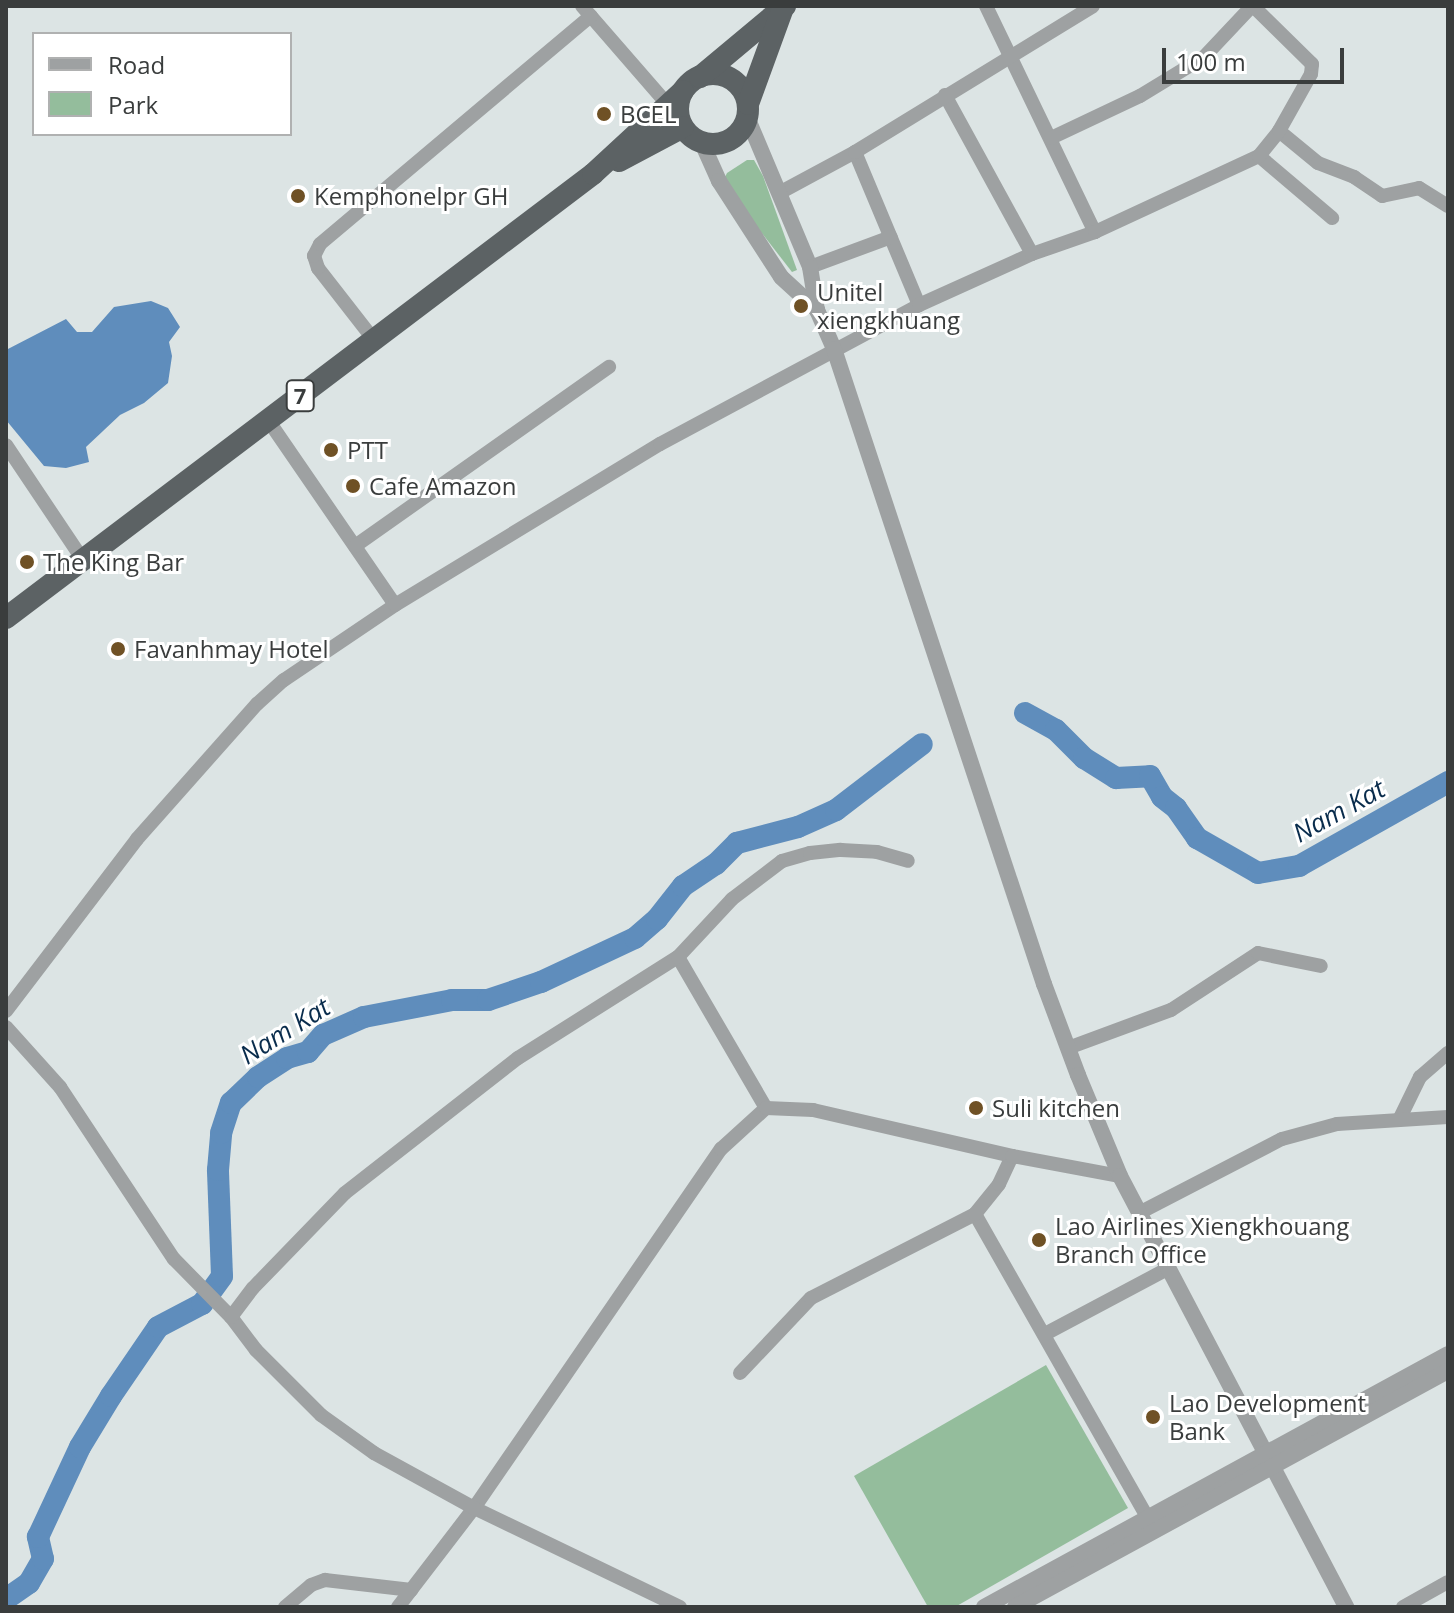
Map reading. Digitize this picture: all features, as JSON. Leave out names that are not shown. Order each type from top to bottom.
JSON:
[{"type":"highway","name":"7","points":[[9,610],[83,560],[593,174],[684,91],[784,7]]},
{"type":"highway","name":"7","points":[[702,143],[727,142],[740,132],[784,7]]},
{"type":"highway","points":[[702,143],[683,127],[678,113],[684,91],[714,75],[728,78],[742,87],[748,111]]},
{"type":"highway","name":"7","points":[[593,174],[683,127]]},
{"type":"street","points":[[986,6],[1095,232]]},
{"type":"street","points":[[781,192],[855,152],[1093,6]]},
{"type":"street","points":[[6,1011],[137,839],[257,704],[284,680],[395,605],[660,444],[834,349],[919,305],[1032,254],[1095,232],[1259,156],[1279,131],[1311,74],[1312,64],[1253,6],[1204,57],[1140,96],[1051,138]]},
{"type":"street","points":[[374,340],[318,268],[314,256],[320,244],[586,11],[684,91]]},
{"type":"street","points":[[945,95],[1032,254]]},
{"type":"street","points":[[748,111],[810,267],[817,310],[834,349],[1068,1048],[1120,1176],[1346,1607]]},
{"type":"street","points":[[1279,131],[1318,163],[1354,177],[1382,196],[1419,188],[1448,206]]},
{"type":"street","points":[[702,143],[719,181],[781,277],[817,310]]},
{"type":"street","points":[[855,152],[919,305]]},
{"type":"street","points":[[1259,156],[1332,218]]},
{"type":"street","points":[[810,267],[891,237]]},
{"type":"street","points":[[355,546],[609,367]]},
{"type":"street","points":[[268,420],[395,605]]},
{"type":"street","points":[[6,445],[83,560]]},
{"type":"street","points":[[231,1317],[253,1288],[345,1193],[518,1058],[678,957],[732,899],[782,861],[810,853],[841,850],[877,852],[908,861]]},
{"type":"street","points":[[1068,1048],[1171,1010],[1258,953],[1321,966]]},
{"type":"street","points":[[678,957],[766,1108]]},
{"type":"street","points":[[6,1027],[60,1087],[174,1259],[231,1317],[256,1350],[321,1415],[374,1453],[474,1508],[680,1607]]},
{"type":"street","points":[[1399,1120],[1420,1077],[1448,1053]]},
{"type":"street","points":[[398,1607],[474,1508],[721,1149],[766,1108],[813,1110],[1012,1156],[1120,1176]]},
{"type":"street","points":[[1139,1213],[1282,1139],[1337,1124],[1448,1117]]},
{"type":"street","points":[[740,1373],[811,1298],[975,1214],[999,1184],[1012,1156]]},
{"type":"street","points":[[975,1214],[1148,1518]]},
{"type":"street","points":[[1045,1334],[1169,1268]]},
{"type":"street","points":[[1015,1607],[1268,1462],[1448,1354]]},
{"type":"street","points":[[984,1607],[1148,1518],[1268,1462],[1448,1371]]},
{"type":"street","points":[[285,1607],[311,1585],[325,1580],[411,1590]]},
{"type":"street","points":[[1403,1607],[1448,1582]]},
{"type":"green space","points":[[747,160],[754,160],[763,176],[797,270],[792,272],[726,187],[724,179],[727,173]]},
{"type":"green space","points":[[1046,1365],[1128,1508],[955,1607],[928,1607],[854,1476]]},
{"type":"water","points":[[151,301],[168,308],[180,327],[169,342],[172,356],[168,383],[144,403],[120,415],[86,447],[89,462],[66,468],[44,466],[6,420],[6,350],[66,319],[77,332],[92,332],[114,307]]},
{"type":"waterway","name":"Nam Kat","points":[[1025,713],[1056,730],[1084,758],[1116,778],[1150,776],[1162,797],[1176,808],[1197,838],[1258,873],[1299,866],[1448,782]]},
{"type":"waterway","name":"Nam Kat","points":[[6,1599],[29,1583],[43,1559],[38,1537],[80,1447],[111,1396],[158,1327],[202,1304],[222,1276],[218,1170],[221,1133],[231,1103],[258,1077],[287,1058],[308,1052],[323,1035],[364,1017],[452,1000],[488,1000],[541,982],[635,938],[657,919],[683,886],[716,864],[737,843],[798,827],[836,810],[922,744]]},
{"type":"place","name":"BCEL","points":[[604,114]]},
{"type":"place","name":"Kemphonelpr GH","points":[[298,196]]},
{"type":"place","name":"Unitel xiengkhuang","points":[[801,306]]},
{"type":"place","name":"PTT","points":[[331,450]]},
{"type":"place","name":"Cafe Amazon","points":[[353,486]]},
{"type":"place","name":"The King Bar","points":[[27,562]]},
{"type":"place","name":"Favanhmay Hotel","points":[[118,649]]},
{"type":"place","name":"Suli kitchen","points":[[976,1108]]},
{"type":"place","name":"Lao Airlines Xiengkhouang Branch Office","points":[[1039,1240]]},
{"type":"place","name":"Lao Development Bank","points":[[1153,1417]]}]
